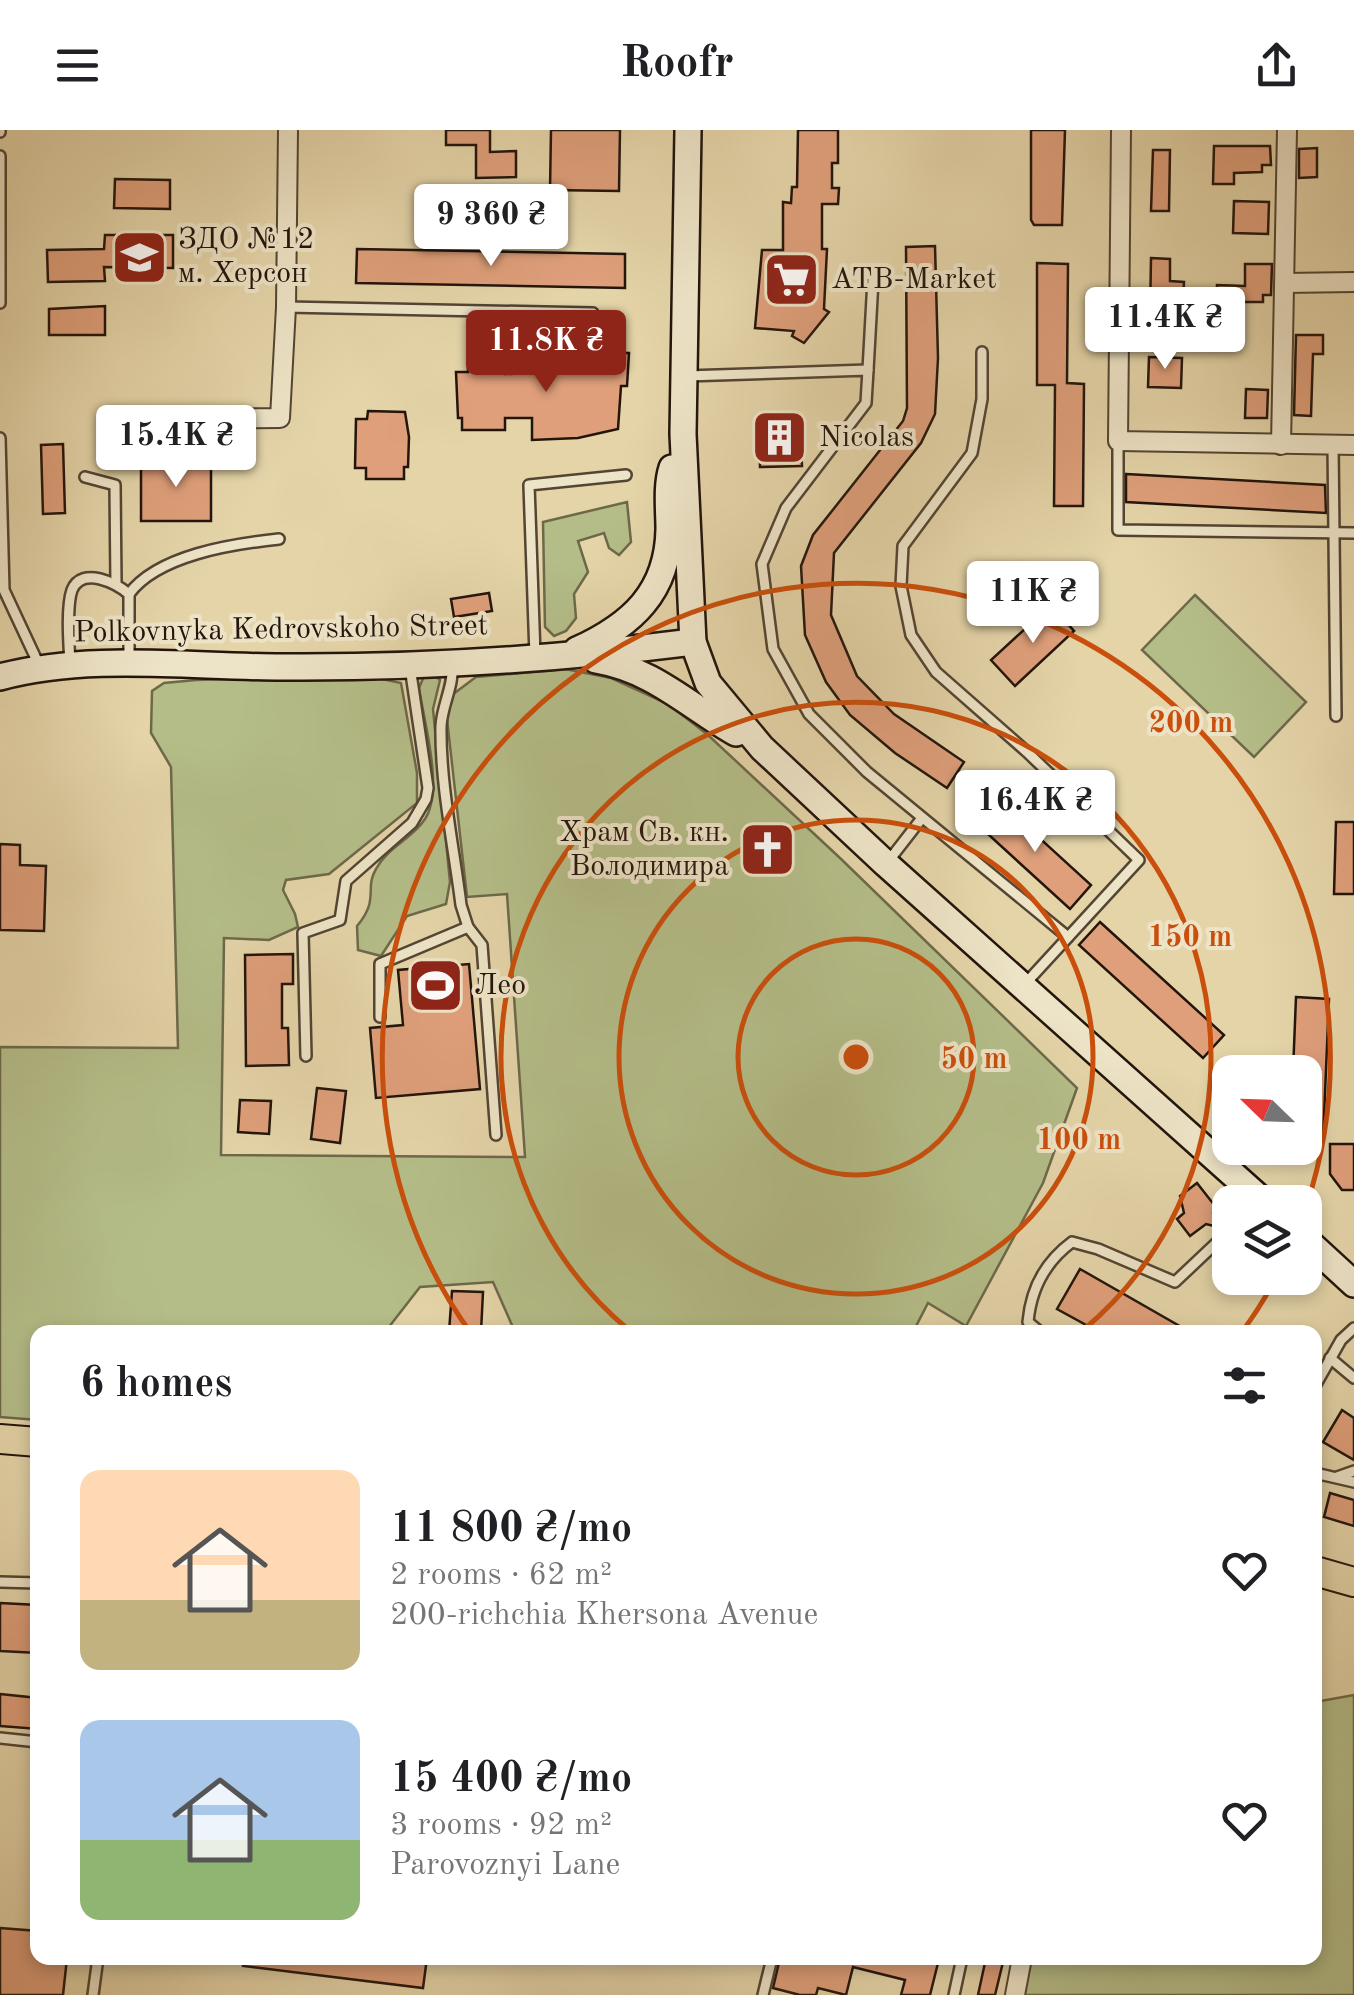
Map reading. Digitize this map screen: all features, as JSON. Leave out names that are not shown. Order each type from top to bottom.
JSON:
[{"type":"main road","points":[[0,1439],[30,1441]]},
{"type":"main road","points":[[1322,1573],[1354,1582]]},
{"type":"street","points":[[142,420],[280,418],[286,307],[286,130]]},
{"type":"street","points":[[688,130],[683,434],[694,642]]},
{"type":"street","points":[[1122,130],[1118,440],[1354,445]]},
{"type":"street","points":[[1281,444],[1287,130]]},
{"type":"street","points":[[1285,283],[1354,282]]},
{"type":"street","name":"Polkovnyka Kedrovskoho Street","points":[[565,656],[596,642],[626,621],[649,598],[661,576],[668,556],[670,475],[683,434]]},
{"type":"street","name":"Polkovnyka Kedrovskoho Street","points":[[0,676],[70,664],[298,667],[452,663],[694,642],[708,684],[762,748],[1242,1185]]},
{"type":"street","name":"Polkovnyka Kedrovskoho Street","points":[[565,656],[601,660],[663,683],[762,748]]},
{"type":"street","points":[[1322,1255],[1354,1284]]},
{"type":"street","points":[[1014,1995],[1020,1965]]},
{"type":"lane","points":[[0,156],[0,303]]},
{"type":"lane","points":[[872,280],[866,403],[786,508],[762,564],[774,649],[809,714],[867,772],[1068,937]]},
{"type":"lane","points":[[286,307],[593,314]]},
{"type":"lane","points":[[982,352],[982,399],[972,453],[903,546],[901,586],[911,635],[936,672],[1027,752],[1139,860],[1024,985]]},
{"type":"lane","points":[[684,376],[868,370]]},
{"type":"lane","points":[[0,438],[4,590],[40,668]]},
{"type":"lane","points":[[1118,440],[1118,530],[1354,533]]},
{"type":"lane","points":[[1333,445],[1336,716]]},
{"type":"lane","points":[[535,658],[529,485],[626,475]]},
{"type":"lane","points":[[86,477],[115,485],[116,584]]},
{"type":"lane","points":[[130,665],[129,594],[142,576],[227,544],[279,539]]},
{"type":"lane","points":[[70,664],[75,585],[90,578],[116,584],[129,594]]},
{"type":"lane","points":[[452,663],[453,677],[444,700],[442,754],[461,905],[468,927],[482,945],[496,1135]]},
{"type":"lane","points":[[306,1056],[303,934],[340,920],[346,881],[412,823],[426,799],[428,788],[410,664]]},
{"type":"lane","points":[[886,864],[922,818]]},
{"type":"lane","points":[[380,1017],[380,964],[468,927]]},
{"type":"lane","points":[[1032,1325],[1028,1322],[1030,1300],[1053,1256],[1072,1242],[1174,1282],[1212,1247]]},
{"type":"lane","points":[[1322,1373],[1341,1340],[1354,1328]]},
{"type":"lane","points":[[1330,1358],[1354,1378]]},
{"type":"lane","points":[[1334,1478],[1354,1471]]},
{"type":"lane","points":[[1322,1475],[1354,1482]]},
{"type":"lane","points":[[0,1582],[30,1583]]},
{"type":"lane","points":[[0,1738],[30,1741]]},
{"type":"lane","points":[[93,1995],[97,1965]]},
{"type":"lane","points":[[763,1995],[770,1965]]},
{"type":"lane","points":[[954,1995],[960,1965]]},
{"type":"green space","points":[[627,502],[631,542],[619,555],[609,548],[604,533],[578,541],[588,572],[574,594],[576,618],[566,631],[554,636],[545,627],[543,522]]},
{"type":"green space","points":[[1195,595],[1306,702],[1254,757],[1142,650]]},
{"type":"green space","points":[[565,669],[611,678],[668,704],[708,735],[840,858],[1077,1088],[1043,1183],[967,1325],[928,1303],[917,1325],[512,1325],[493,1282],[420,1287],[390,1325],[30,1325],[30,1419],[0,1417],[0,1047],[178,1048],[171,767],[151,733],[152,691],[164,683],[363,675],[401,683],[417,773],[417,803],[329,874],[286,880],[283,890],[298,927],[269,940],[224,938],[221,1155],[525,1157],[507,894],[467,897],[447,719],[452,695],[476,677]]},
{"type":"green space","points":[[424,676],[440,680],[433,709],[450,882],[446,904],[407,916],[381,956],[358,950],[357,926],[368,909],[376,869],[420,826],[430,806],[433,774],[419,688]]},
{"type":"green space","points":[[1354,1695],[1354,1995],[1021,1995],[1027,1965],[1322,1965],[1322,1701]]},
{"type":"building","points":[[446,130],[490,130],[490,152],[516,151],[516,177],[476,178],[476,145],[446,145]]},
{"type":"building","points":[[551,130],[620,130],[619,191],[550,190]]},
{"type":"building","points":[[798,130],[838,130],[838,163],[832,163],[832,188],[839,188],[838,204],[822,204],[822,249],[827,249],[824,309],[829,312],[804,343],[792,336],[794,331],[755,328],[762,250],[783,250],[783,202],[791,203],[792,187],[797,187]]},
{"type":"building","points":[[1031,130],[1065,130],[1062,225],[1034,225],[1031,220]]},
{"type":"building","points":[[1214,146],[1270,146],[1271,165],[1262,165],[1262,172],[1234,173],[1234,184],[1213,184]]},
{"type":"building","points":[[1317,148],[1317,177],[1299,178],[1299,149]]},
{"type":"building","points":[[1153,150],[1170,150],[1169,211],[1151,211]]},
{"type":"building","points":[[115,179],[170,180],[170,209],[114,208]]},
{"type":"building","points":[[1234,201],[1269,202],[1268,234],[1233,233]]},
{"type":"building","points":[[105,235],[173,235],[173,268],[104,267],[105,281],[48,282],[47,250],[104,249]]},
{"type":"building","points":[[935,246],[935,414],[921,443],[834,553],[831,615],[857,676],[894,714],[964,762],[947,788],[895,753],[850,715],[826,682],[805,635],[801,566],[813,535],[903,421],[907,408],[906,247]]},
{"type":"building","points":[[357,249],[625,254],[625,288],[356,283]]},
{"type":"building","points":[[1151,258],[1170,259],[1170,281],[1184,282],[1183,301],[1162,301],[1162,331],[1142,331],[1142,316],[1150,316]]},
{"type":"building","points":[[1037,263],[1068,264],[1067,383],[1084,384],[1083,506],[1054,506],[1055,385],[1037,385]]},
{"type":"building","points":[[1245,264],[1272,264],[1271,295],[1263,295],[1263,302],[1236,302],[1235,327],[1243,327],[1243,345],[1213,345],[1217,285],[1245,286]]},
{"type":"building","points":[[105,306],[105,335],[49,335],[49,309]]},
{"type":"building","points":[[1296,335],[1323,335],[1323,354],[1313,354],[1311,416],[1294,415]]},
{"type":"building","points":[[532,352],[629,353],[627,386],[621,386],[618,429],[578,438],[532,440],[532,418],[505,418],[505,430],[462,430],[456,372],[468,372],[468,363],[505,363],[505,374],[532,373]]},
{"type":"building","points":[[1149,357],[1182,358],[1181,388],[1148,387]]},
{"type":"building","points":[[1246,389],[1268,390],[1267,418],[1245,418]]},
{"type":"building","points":[[368,411],[405,412],[409,437],[404,479],[366,479],[366,468],[355,468],[356,419],[367,419]]},
{"type":"building","name":"Nicolas","points":[[800,425],[802,466],[760,467],[759,426]]},
{"type":"building","points":[[63,444],[65,513],[43,514],[41,445]]},
{"type":"building","points":[[141,458],[211,458],[211,521],[141,521]]},
{"type":"building","points":[[1126,474],[1325,485],[1326,513],[1126,502]]},
{"type":"building","points":[[489,593],[492,611],[454,617],[451,599]]},
{"type":"building","points":[[1051,605],[1074,631],[1015,686],[991,660]]},
{"type":"building","points":[[1000,802],[1091,885],[1070,909],[978,825]]},
{"type":"building","points":[[1336,822],[1354,822],[1354,894],[1334,894]]},
{"type":"building","name":"Храм Св. кн. Володимира","points":[[773,830],[778,869],[763,871],[758,832]]},
{"type":"building","points":[[0,844],[20,845],[20,865],[46,866],[44,931],[0,930]]},
{"type":"building","points":[[1100,922],[1224,1035],[1203,1058],[1079,945]]},
{"type":"building","points":[[293,954],[293,984],[282,984],[282,1028],[288,1028],[289,1065],[246,1066],[245,955]]},
{"type":"building","points":[[469,964],[480,1089],[376,1098],[370,1028],[403,1025],[398,970]]},
{"type":"building","points":[[1296,997],[1329,999],[1323,1141],[1322,1055],[1294,1055]]},
{"type":"building","points":[[317,1088],[346,1091],[340,1143],[311,1139]]},
{"type":"building","points":[[240,1100],[271,1101],[269,1134],[238,1132]]},
{"type":"building","points":[[1330,1144],[1354,1144],[1354,1190],[1342,1190],[1330,1174]]},
{"type":"building","points":[[1197,1183],[1212,1202],[1212,1226],[1206,1224],[1190,1236],[1177,1219],[1184,1213],[1180,1196]]},
{"type":"building","points":[[1080,1269],[1178,1325],[1086,1325],[1057,1309]]},
{"type":"building","points":[[452,1291],[483,1292],[481,1325],[450,1325]]},
{"type":"building","points":[[1342,1410],[1354,1418],[1354,1460],[1323,1442]]},
{"type":"building","points":[[1330,1493],[1354,1500],[1354,1526],[1324,1517]]},
{"type":"building","points":[[0,1603],[30,1605],[30,1653],[0,1651]]},
{"type":"building","points":[[0,1694],[30,1697],[30,1728],[0,1726]]},
{"type":"building","points":[[0,1928],[30,1930],[30,1965],[66,1965],[63,1995],[0,1995]]},
{"type":"building","points":[[243,1965],[426,1965],[423,1988]]},
{"type":"building","points":[[778,1965],[938,1965],[930,1995],[901,1995],[905,1980],[853,1967],[846,1995],[818,1988],[816,1995],[800,1995],[773,1988]]},
{"type":"building","points":[[984,1965],[1002,1965],[995,1995],[978,1995]]},
{"type":"place","name":"ЗДО №12 м. Херсон","points":[[139,257]]},
{"type":"place","name":"ATB-Market","points":[[792,280]]},
{"type":"place","name":"Nicolas","points":[[780,438]]},
{"type":"place","name":"Храм Св. кн. Володимира","points":[[768,850]]},
{"type":"place","name":"Лео","points":[[435,986]]}]
